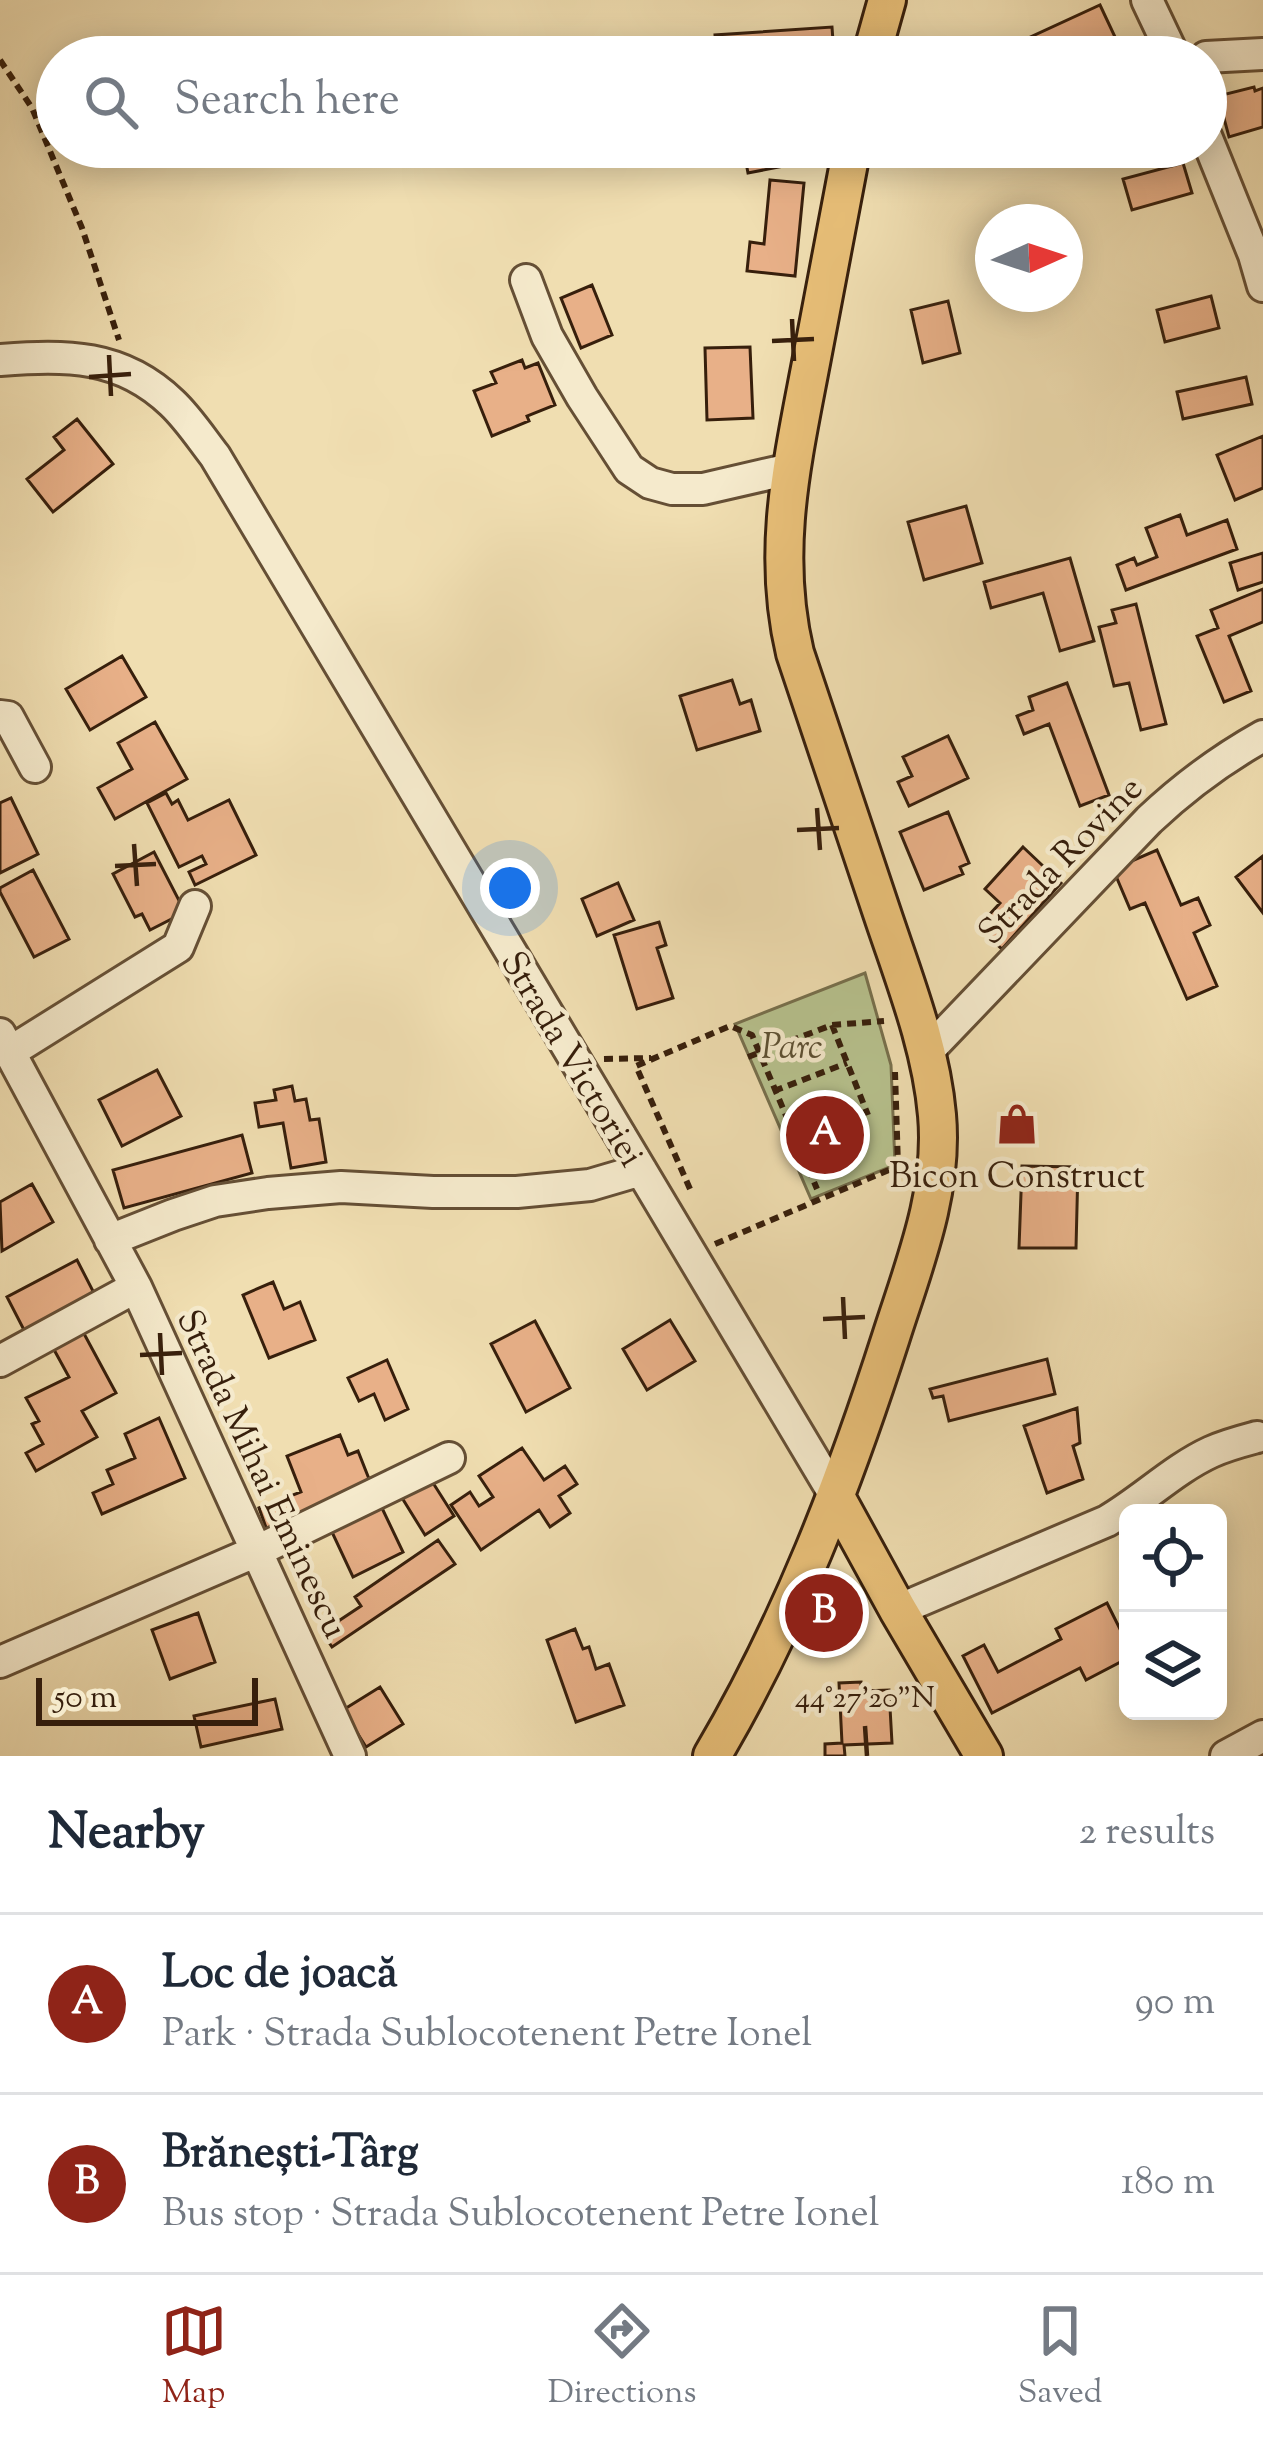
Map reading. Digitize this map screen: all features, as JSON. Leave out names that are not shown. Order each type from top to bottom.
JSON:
[{"type":"main road","points":[[877,36],[887,0]]},
{"type":"main road","points":[[712,1756],[780,1629],[836,1497],[928,1222],[939,1149],[937,1114],[911,1059],[914,1007],[795,653],[783,578],[790,470],[848,168]]},
{"type":"main road","name":"Strada Victoriei","points":[[836,1497],[984,1756]]},
{"type":"street","points":[[1147,0],[1164,36]]},
{"type":"street","points":[[1227,57],[1263,55]]},
{"type":"street","points":[[1219,168],[1263,286]]},
{"type":"street","points":[[526,280],[547,336],[629,469],[672,490],[703,489],[790,470]]},
{"type":"street","name":"Strada Victoriei","points":[[0,360],[98,360],[130,372],[171,402],[215,455],[836,1497]]},
{"type":"street","points":[[0,716],[8,717],[35,767]]},
{"type":"street","name":"Strada Rovine","points":[[911,1059],[1187,784],[1263,736]]},
{"type":"street","points":[[8,1064],[178,947],[195,906]]},
{"type":"street","name":"Strada Mihai Eminescu","points":[[8,1064],[136,1287],[350,1756]]},
{"type":"street","points":[[110,1240],[215,1202],[268,1192],[341,1187],[517,1192],[590,1185],[641,1170]]},
{"type":"street","points":[[0,1361],[136,1287]]},
{"type":"street","points":[[898,1610],[1107,1521],[1212,1451],[1257,1437]]},
{"type":"street","points":[[0,1662],[257,1551],[449,1458]]},
{"type":"street","points":[[1226,1756],[1263,1736]]},
{"type":"path","points":[[0,60],[36,118]]},
{"type":"path","points":[[57,168],[130,372]]},
{"type":"path","points":[[748,1057],[832,1025],[889,1021],[883,1004]]},
{"type":"path","points":[[832,1025],[868,1115]]},
{"type":"path","points":[[697,1204],[636,1066],[730,1026],[752,1035],[817,1189]]},
{"type":"path","points":[[573,1059],[655,1058]]},
{"type":"path","points":[[714,1244],[898,1166],[911,1059]]},
{"type":"path","points":[[774,1091],[847,1063]]},
{"type":"green space","name":"Parc","points":[[865,973],[891,1065],[895,1165],[811,1199],[735,1024]]},
{"type":"building","points":[[1100,5],[1115,36],[1032,36]]},
{"type":"building","points":[[832,27],[833,36],[715,36]]},
{"type":"building","points":[[1263,88],[1263,127],[1229,137],[1227,94]]},
{"type":"building","points":[[1184,168],[1192,193],[1132,210],[1123,179]]},
{"type":"building","points":[[770,180],[804,183],[795,276],[747,271],[750,242],[764,244]]},
{"type":"building","points":[[592,285],[612,335],[581,348],[561,298]]},
{"type":"building","points":[[1211,296],[1219,328],[1165,342],[1157,310]]},
{"type":"building","points":[[948,301],[960,353],[923,363],[911,310]]},
{"type":"building","points":[[750,347],[753,418],[707,420],[705,348]]},
{"type":"building","points":[[522,360],[525,368],[538,363],[555,405],[492,436],[474,391],[496,383],[491,372]]},
{"type":"building","points":[[1246,377],[1252,404],[1183,419],[1177,392]]},
{"type":"building","points":[[77,419],[113,464],[53,512],[27,479],[64,450],[54,437]]},
{"type":"building","points":[[1263,436],[1263,488],[1235,500],[1217,455]]},
{"type":"building","points":[[966,506],[982,563],[924,580],[908,522]]},
{"type":"building","points":[[1180,515],[1187,535],[1227,520],[1237,549],[1126,590],[1117,565],[1134,558],[1137,565],[1157,557],[1146,528]]},
{"type":"building","points":[[1263,553],[1263,582],[1238,590],[1230,563]]},
{"type":"building","points":[[1070,558],[1094,641],[1060,651],[1043,593],[991,608],[984,582]]},
{"type":"building","points":[[1263,589],[1263,622],[1229,636],[1251,691],[1224,702],[1197,636],[1218,628],[1211,610]]},
{"type":"building","points":[[1136,604],[1166,724],[1141,730],[1129,683],[1114,686],[1099,627],[1116,623],[1112,610]]},
{"type":"building","points":[[122,656],[146,697],[90,730],[66,689]]},
{"type":"building","points":[[732,680],[740,704],[751,700],[760,731],[697,750],[680,696]]},
{"type":"building","points":[[1067,683],[1109,795],[1080,806],[1049,724],[1024,734],[1017,716],[1033,710],[1029,697]]},
{"type":"building","points":[[155,722],[187,779],[115,819],[98,788],[132,769],[118,743]]},
{"type":"building","points":[[948,736],[968,778],[909,806],[898,782],[912,776],[903,757]]},
{"type":"building","points":[[166,793],[172,804],[178,800],[188,820],[229,800],[256,855],[195,885],[189,872],[206,864],[202,856],[179,867],[147,803]]},
{"type":"building","points":[[11,798],[38,854],[0,873],[0,803]]},
{"type":"building","points":[[948,812],[969,863],[960,867],[963,874],[924,890],[900,832]]},
{"type":"building","points":[[1023,847],[1061,883],[1002,949],[978,927],[1000,903],[985,889]]},
{"type":"building","points":[[1157,850],[1181,905],[1198,898],[1210,925],[1194,933],[1217,986],[1187,999],[1145,903],[1130,909],[1113,869]]},
{"type":"building","points":[[154,852],[185,912],[150,930],[142,914],[135,917],[113,874]]},
{"type":"building","points":[[1263,856],[1263,913],[1236,877]]},
{"type":"building","points":[[33,870],[69,939],[34,957],[0,892]]},
{"type":"building","points":[[618,883],[634,920],[597,936],[582,899]]},
{"type":"building","points":[[659,922],[666,945],[657,948],[673,998],[637,1009],[614,935]]},
{"type":"building","points":[[157,1070],[181,1116],[122,1146],[99,1100]]},
{"type":"building","points":[[292,1086],[295,1101],[306,1099],[310,1120],[319,1119],[326,1162],[291,1168],[283,1123],[259,1127],[255,1103],[276,1100],[274,1090]]},
{"type":"building","points":[[242,1135],[252,1173],[124,1208],[113,1170]]},
{"type":"building","points":[[1022,1166],[1078,1167],[1076,1248],[1019,1248]]},
{"type":"building","points":[[32,1184],[53,1222],[2,1251],[0,1202]]},
{"type":"building","points":[[77,1260],[94,1293],[24,1330],[7,1297]]},
{"type":"building","points":[[273,1282],[284,1309],[300,1302],[315,1340],[269,1358],[243,1295]]},
{"type":"building","points":[[670,1320],[695,1361],[647,1390],[623,1349]]},
{"type":"building","points":[[535,1321],[570,1388],[526,1412],[491,1344]]},
{"type":"building","points":[[82,1330],[116,1393],[82,1411],[97,1437],[36,1471],[26,1453],[43,1444],[32,1424],[39,1421],[26,1398],[69,1377],[52,1346]]},
{"type":"building","points":[[1047,1359],[1055,1394],[949,1421],[943,1396],[933,1398],[930,1389]]},
{"type":"building","points":[[387,1360],[408,1409],[385,1420],[374,1394],[359,1401],[348,1378]]},
{"type":"building","points":[[1077,1408],[1080,1443],[1073,1446],[1083,1479],[1047,1493],[1024,1426]]},
{"type":"building","points":[[159,1418],[185,1478],[102,1514],[93,1493],[113,1484],[107,1470],[135,1458],[125,1434]]},
{"type":"building","points":[[340,1435],[348,1455],[358,1451],[371,1484],[312,1507],[315,1515],[268,1533],[259,1508],[301,1492],[287,1456]]},
{"type":"building","points":[[522,1448],[544,1480],[565,1466],[577,1484],[559,1496],[570,1513],[550,1527],[539,1510],[481,1550],[451,1505],[470,1492],[479,1506],[493,1497],[479,1476]]},
{"type":"building","points":[[428,1475],[454,1516],[425,1535],[399,1493]]},
{"type":"building","points":[[381,1506],[403,1552],[353,1577],[331,1530]]},
{"type":"building","points":[[438,1540],[455,1564],[332,1647],[322,1632],[361,1606],[355,1597]]},
{"type":"building","points":[[1107,1603],[1119,1627],[1119,1663],[1086,1680],[1080,1668],[992,1713],[963,1656],[984,1645],[998,1672],[1061,1639],[1056,1629]]},
{"type":"building","points":[[198,1613],[215,1662],[170,1679],[152,1630]]},
{"type":"building","points":[[575,1629],[583,1649],[589,1647],[596,1669],[609,1664],[624,1705],[576,1722],[547,1640]]},
{"type":"building","points":[[861,1682],[861,1691],[889,1690],[892,1743],[844,1745],[845,1756],[825,1756],[825,1744],[842,1743],[839,1683]]},
{"type":"building","points":[[380,1687],[403,1724],[366,1747],[343,1710]]},
{"type":"building","points":[[275,1699],[282,1729],[201,1747],[194,1716]]},
{"type":"place","name":"Bicon Construct","points":[[1017,1124]]},
{"type":"place","name":"Loc de joacă","points":[[825,1135]]},
{"type":"place","name":"Brănești-Târg","points":[[824,1613]]}]
